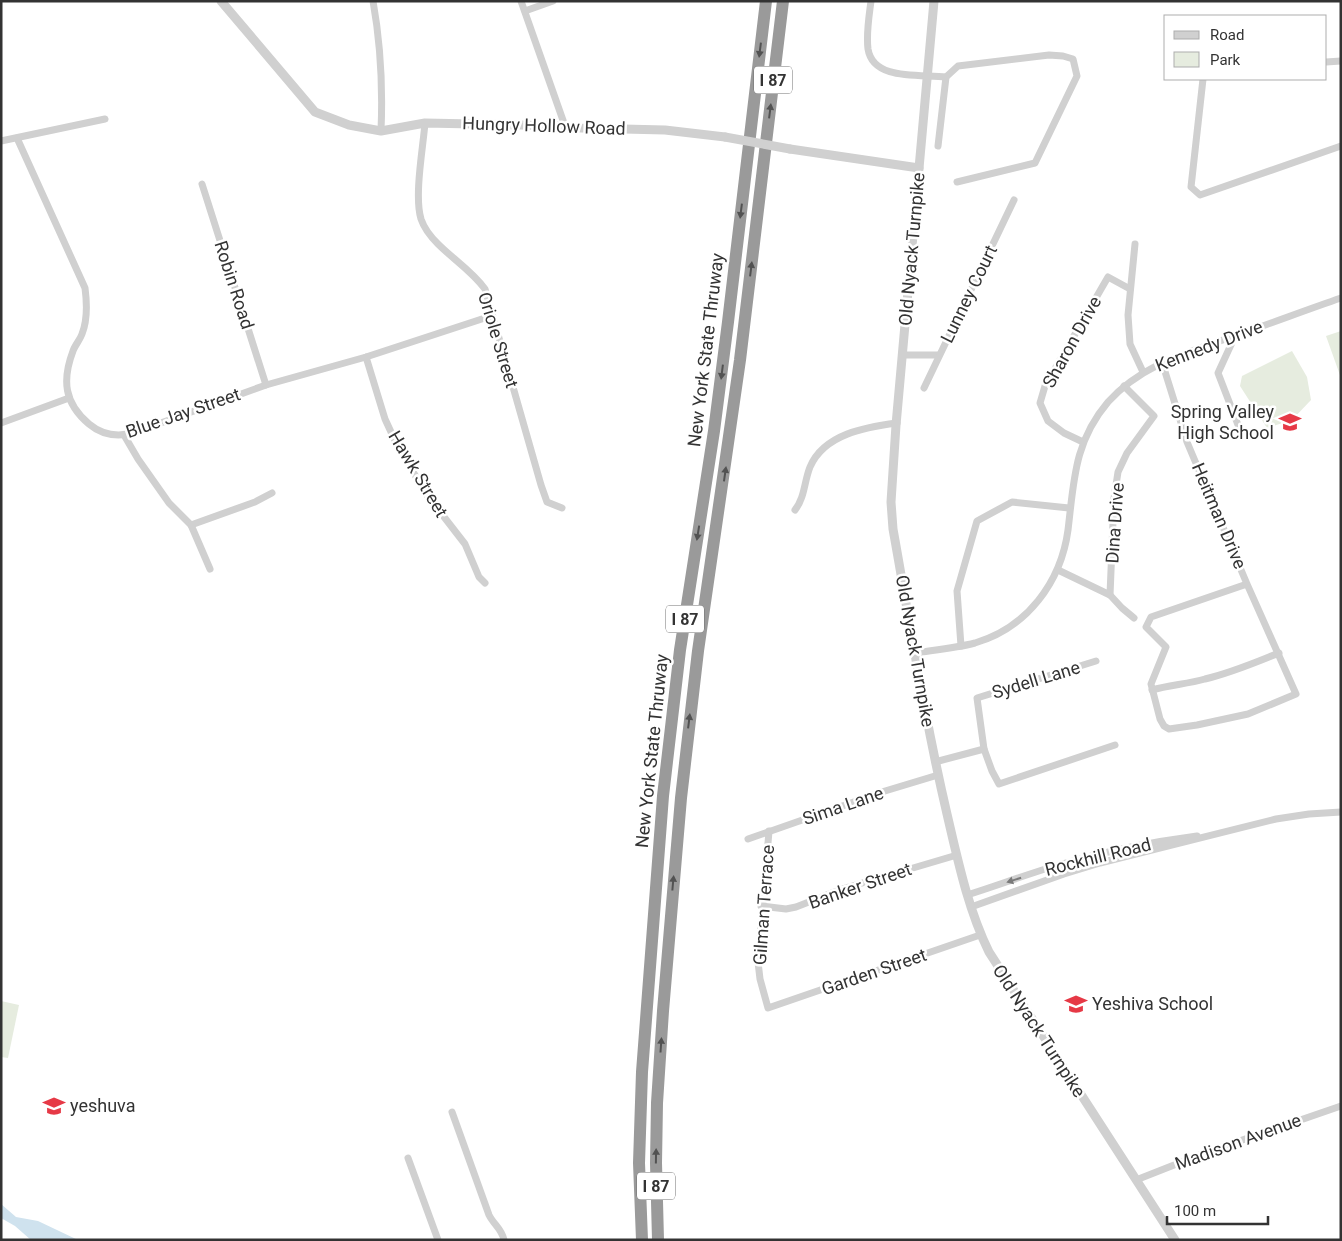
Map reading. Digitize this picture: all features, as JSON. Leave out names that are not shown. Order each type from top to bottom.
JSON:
[{"type":"highway","name":"New York State Thruway","points":[[642,1240],[639,1148],[642,1072],[663,796],[679,659],[714,431],[727,331],[766,1]]},
{"type":"highway","name":"New York State Thruway","points":[[658,1240],[657,1103],[679,816],[697,659],[740,360],[783,1]]},
{"type":"street","name":"Hungry Hollow Road","points":[[221,1],[315,112],[349,125],[381,131],[425,123],[673,130],[919,168]]},
{"type":"street","points":[[373,1],[380,46],[383,91],[381,131]]},
{"type":"street","points":[[521,1],[565,126]]},
{"type":"street","points":[[525,11],[553,1]]},
{"type":"street","points":[[871,1],[868,50],[873,63],[885,71],[897,74],[946,77]]},
{"type":"street","name":"Old Nyack Turnpike","points":[[934,1],[891,502],[893,529],[938,775],[971,907],[988,952],[1053,1055],[1175,1240]]},
{"type":"street","points":[[938,146],[946,77],[958,66],[1049,55],[1073,59],[1077,76],[1035,163],[957,182]]},
{"type":"street","points":[[1327,62],[1341,62]]},
{"type":"street","points":[[1203,80],[1190,187],[1200,195],[1341,146]]},
{"type":"street","points":[[1,141],[105,119]]},
{"type":"street","name":"Oriole Street","points":[[425,123],[419,201],[421,218],[437,244],[476,277],[485,289],[491,316],[547,502],[562,508]]},
{"type":"street","name":"Blue Jay Street","points":[[17,138],[85,288],[87,302],[86,318],[82,335],[66,370],[69,398],[80,416],[92,426],[114,435],[124,435],[266,385],[366,357],[491,316]]},
{"type":"street","name":"Robin Road","points":[[202,184],[266,385]]},
{"type":"street","name":"Lunney Court","points":[[924,388],[1014,200]]},
{"type":"street","points":[[1135,244],[1128,315],[1130,344],[1143,372]]},
{"type":"street","name":"Sharon Drive","points":[[1083,442],[1064,433],[1048,421],[1040,403],[1045,386],[1108,277],[1130,289]]},
{"type":"street","name":"Kennedy Drive","points":[[915,653],[961,646],[990,638],[1007,629],[1039,601],[1058,570],[1064,551],[1076,463],[1083,442],[1108,403],[1124,386],[1143,372],[1162,362],[1341,298]]},
{"type":"street","points":[[1235,336],[1218,372],[1240,430]]},
{"type":"street","points":[[903,355],[939,356]]},
{"type":"street","name":"Hawk Street","points":[[366,357],[385,419],[398,444],[427,495],[465,544],[479,577],[485,583]]},
{"type":"street","name":"Heitman Drive","points":[[1162,362],[1187,442],[1296,694],[1248,714],[1169,729],[1164,726],[1160,719],[1151,684],[1152,677],[1166,647],[1146,626],[1151,617],[1247,584]]},
{"type":"street","name":"Dina Drive","points":[[1058,570],[1110,595],[1114,498],[1118,472],[1127,454],[1154,416],[1124,386]]},
{"type":"street","points":[[1,423],[69,398]]},
{"type":"street","points":[[795,510],[804,494],[811,465],[820,451],[835,440],[855,431],[897,423]]},
{"type":"street","points":[[124,435],[138,459],[169,503],[191,524],[210,569]]},
{"type":"street","points":[[191,524],[255,502],[272,493]]},
{"type":"street","points":[[961,646],[957,591],[977,521],[1012,502],[1069,508]]},
{"type":"street","points":[[1110,595],[1134,618]]},
{"type":"street","points":[[1152,690],[1203,680],[1242,669],[1279,653]]},
{"type":"street","name":"Sydell Lane","points":[[984,749],[977,698],[1096,662]]},
{"type":"street","points":[[936,762],[984,749],[999,784],[1115,746]]},
{"type":"street","name":"Sima Lane","points":[[748,839],[885,791],[938,775]]},
{"type":"street","name":"Rockhill Road","points":[[971,907],[1082,869],[1276,819],[1341,812]]},
{"type":"street","name":"Gilman Terrace","points":[[768,1008],[760,979],[758,962],[761,906],[769,831]]},
{"type":"street","name":"Rockhill Road","points":[[968,895],[1097,854],[1145,844],[1232,831]]},
{"type":"street","name":"Banker Street","points":[[761,906],[786,909],[796,907],[842,889],[957,855]]},
{"type":"street","name":"Garden Street","points":[[768,1008],[980,935]]},
{"type":"street","name":"Madison Avenue","points":[[1136,1180],[1202,1154],[1341,1106]]},
{"type":"street","points":[[452,1112],[489,1215],[494,1224],[501,1230],[504,1240]]},
{"type":"street","points":[[408,1158],[438,1240]]},
{"type":"green space","points":[[1341,331],[1341,378],[1326,336]]},
{"type":"green space","points":[[1292,351],[1307,377],[1311,400],[1292,420],[1267,428],[1240,386],[1242,376]]},
{"type":"green space","points":[[1,1001],[19,1005],[8,1058],[1,1057]]},
{"type":"water","points":[[1,1204],[16,1217],[38,1221],[78,1240],[31,1240],[15,1226],[1,1218]]},
{"type":"place","name":"Spring Valley High School","points":[[1290,422]]},
{"type":"place","name":"Yeshiva School","points":[[1076,1004]]},
{"type":"place","name":"yeshuva","points":[[54,1106]]}]
